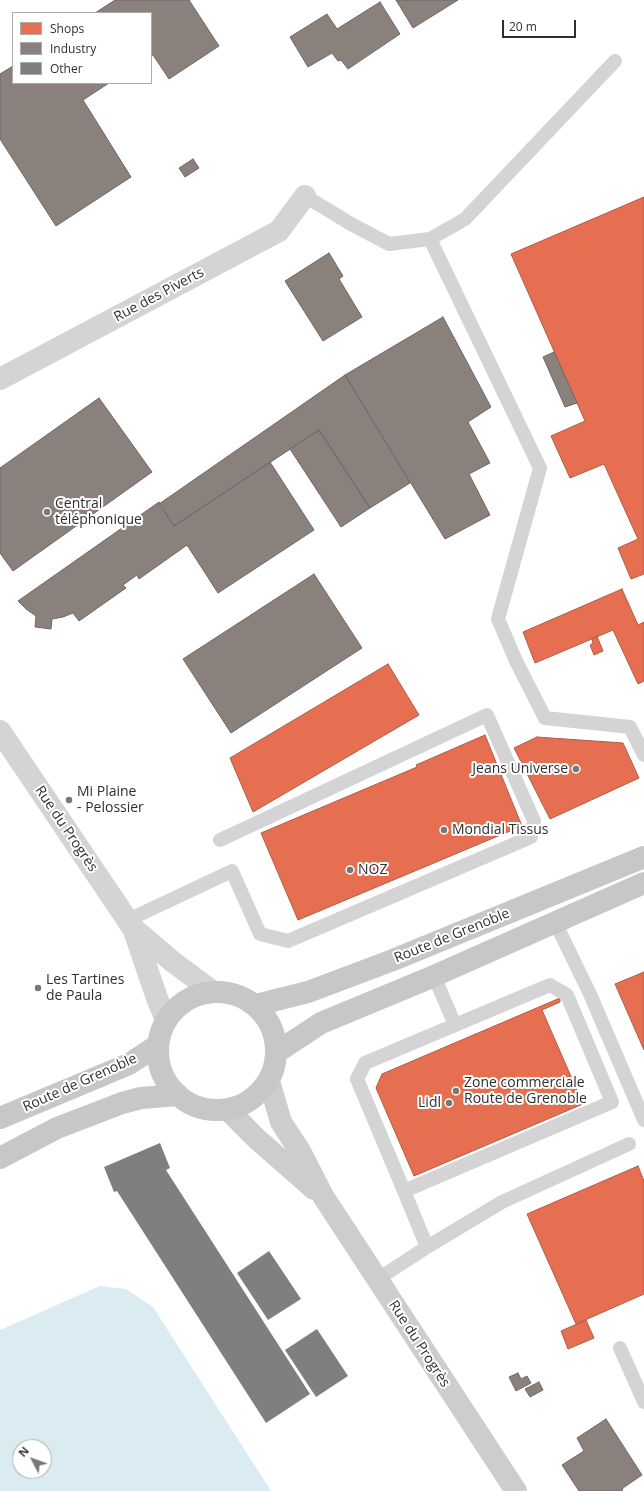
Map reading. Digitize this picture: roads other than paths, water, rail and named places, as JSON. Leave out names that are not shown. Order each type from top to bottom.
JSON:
[{"type":"main road","name":"Route de Grenoble","points":[[256,1005],[308,992],[393,960],[644,857]]},
{"type":"main road","name":"Route de Grenoble","points":[[277,1052],[321,1023],[434,976],[644,883]]},
{"type":"main road","points":[[212,991],[228,992],[243,996],[256,1005],[267,1018],[275,1034],[277,1052],[275,1067],[269,1080],[258,1094],[244,1104],[228,1110],[209,1110],[192,1105],[178,1095],[166,1081],[159,1064],[158,1045],[166,1020],[178,1006],[194,996],[212,991]]},
{"type":"main road","name":"Route de Grenoble","points":[[0,1118],[110,1073],[129,1064],[158,1045]]},
{"type":"main road","name":"Rue du Progrès","points":[[269,1080],[281,1122],[301,1153],[323,1196],[516,1491]]},
{"type":"main road","points":[[0,1158],[57,1128],[133,1099],[178,1095]]},
{"type":"main road","name":"Rue du Progrès","points":[[228,1110],[257,1139],[323,1196]]},
{"type":"street","name":"Rue des Piverts","points":[[0,379],[279,231],[305,196]]},
{"type":"street","name":"Rue du Progrès","points":[[0,731],[130,923],[173,962],[212,991]]},
{"type":"street","name":"Rue du Progrès","points":[[130,923],[166,1020]]},
{"type":"lane","points":[[305,196],[350,224],[390,244],[430,239],[465,219],[615,61]]},
{"type":"lane","points":[[430,239],[540,468],[498,619],[516,661],[545,718],[630,727],[644,756]]},
{"type":"lane","points":[[130,923],[232,871],[260,934],[288,940],[531,837],[534,821],[487,715],[220,840]]},
{"type":"lane","points":[[554,922],[590,994],[644,1120]]},
{"type":"lane","points":[[434,976],[455,1025]]},
{"type":"lane","points":[[404,1191],[612,1102],[567,995],[550,985],[365,1063],[357,1079],[427,1247]]},
{"type":"lane","points":[[378,1280],[427,1247],[502,1202],[629,1144]]},
{"type":"lane","points":[[620,1348],[644,1402]]},
{"type":"place","name":"Central téléphonique","points":[[47,512]]},
{"type":"place","name":"Jeans Universe","points":[[576,769]]},
{"type":"place","name":"Mi Plaine - Pelossier","points":[[69,800]]},
{"type":"place","name":"Mondial Tissus","points":[[444,830]]},
{"type":"place","name":"NOZ","points":[[350,870]]},
{"type":"place","name":"Les Tartines de Paula","points":[[38,988]]},
{"type":"place","name":"Zone commerciale Route de Grenoble","points":[[456,1091]]},
{"type":"place","name":"Lidl","points":[[449,1103]]}]
